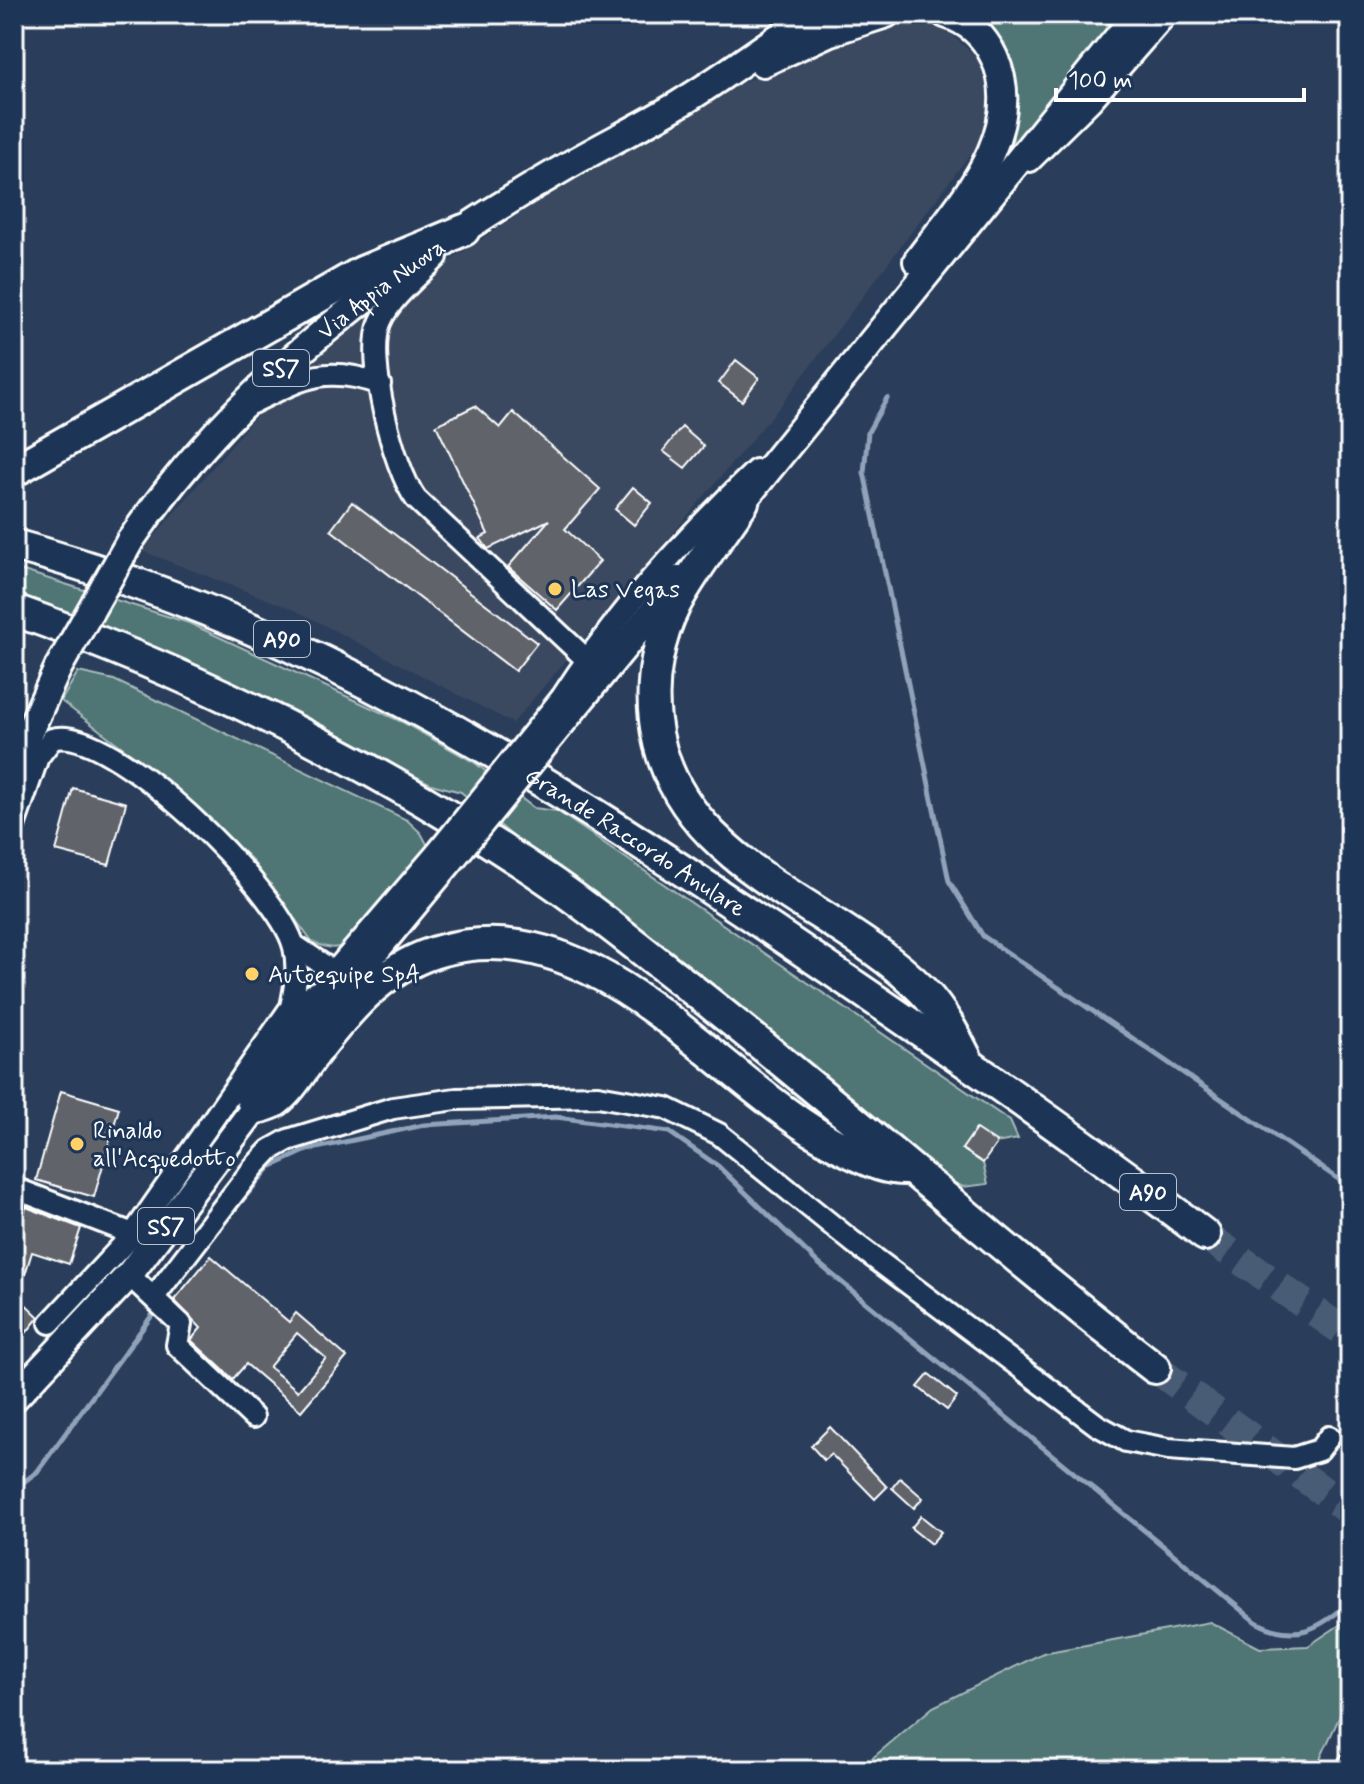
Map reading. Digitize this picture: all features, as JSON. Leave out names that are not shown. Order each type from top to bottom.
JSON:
[{"type":"highway","points":[[14,471],[362,272],[464,230]]},
{"type":"highway","points":[[743,502],[677,603],[660,647],[653,709],[666,769],[691,811],[738,857],[779,889],[881,956],[923,991],[948,1022],[969,1064]]},
{"type":"highway","name":"Grande Raccordo Anulare","points":[[14,545],[82,563],[215,610],[306,651],[444,721],[649,847],[1092,1149],[1205,1235]]},
{"type":"highway","points":[[14,610],[176,672],[238,701],[341,752],[466,826],[613,927],[776,1056],[1155,1368]]},
{"type":"highway","points":[[254,1109],[276,1101],[333,1029],[383,977],[402,965],[441,950],[502,943],[545,951],[591,971],[687,1033],[819,1137],[890,1170],[911,1169]]},
{"type":"main road","name":"Via Appia Nuova","points":[[14,765],[58,668],[130,541],[163,495],[239,409],[336,320],[464,230],[563,168],[680,103],[815,14]]},
{"type":"main road","points":[[680,103],[813,40],[886,14]]},
{"type":"main road","points":[[844,375],[898,288],[976,180],[1001,122],[1004,92],[991,50],[967,24],[945,14]]},
{"type":"main road","name":"SS7","points":[[14,1398],[129,1275],[443,857],[568,703],[743,502],[1137,14]]},
{"type":"main road","points":[[14,1371],[72,1338]]},
{"type":"street","points":[[984,205],[1092,100],[1167,14]]},
{"type":"street","points":[[464,230],[398,298],[380,324],[380,384],[398,462],[416,499],[586,659]]},
{"type":"street","points":[[239,409],[301,378],[323,374],[351,373],[380,384]]},
{"type":"street","points":[[568,703],[586,659],[706,517],[804,424]]},
{"type":"street","points":[[14,826],[42,750],[52,739],[73,738],[130,768],[209,833],[265,895],[294,945],[328,980]]},
{"type":"street","points":[[212,1164],[264,1071],[328,980],[443,857]]},
{"type":"street","points":[[291,1007],[297,976],[294,945]]},
{"type":"street","points":[[50,1323],[133,1234],[291,1007],[328,980]]},
{"type":"street","points":[[154,1297],[254,1167],[270,1150],[288,1140],[393,1108],[456,1099],[598,1096],[666,1108],[719,1134],[853,1242],[1097,1425],[1126,1441],[1168,1449],[1294,1458],[1319,1450],[1329,1437]]},
{"type":"street","points":[[14,1188],[133,1234]]},
{"type":"street","points":[[129,1275],[181,1324],[177,1345],[253,1417]]},
{"type":"street","points":[[1347,1770],[1350,1763]]},
{"type":"shaded area","points":[[892,23],[944,27],[978,59],[991,101],[983,137],[781,405],[513,723],[295,610],[142,551],[250,423],[320,347],[629,141],[770,69]]},
{"type":"green space","points":[[978,14],[1119,14],[1012,146],[1015,91],[1009,58],[992,28]]},
{"type":"green space","points":[[14,568],[189,623],[402,722],[475,763],[534,808],[557,811],[1010,1121],[1018,1139],[963,1149],[983,1163],[988,1184],[963,1187],[945,1178],[712,985],[523,845],[461,792],[431,784],[161,650],[14,593]]},
{"type":"green space","points":[[78,672],[114,680],[407,820],[421,833],[428,846],[390,901],[352,940],[334,948],[312,942],[251,859],[167,781],[61,701]]},
{"type":"green space","points":[[1350,1618],[1350,1694],[1315,1770],[849,1770],[869,1761],[933,1707],[1043,1653],[1210,1622],[1260,1648],[1308,1646]]},
{"type":"building","points":[[736,360],[759,378],[742,401],[719,383]]},
{"type":"building","points":[[475,406],[500,428],[513,412],[600,489],[565,529],[600,561],[557,610],[508,567],[549,520],[488,549],[480,538],[488,534],[436,425]]},
{"type":"building","points":[[682,427],[704,446],[685,468],[663,451]]},
{"type":"building","points":[[633,487],[652,503],[634,525],[615,509]]},
{"type":"building","points":[[352,502],[537,643],[515,671],[331,530]]},
{"type":"building","points":[[73,788],[126,803],[109,865],[56,851]]},
{"type":"building","name":"Rinaldo all'Acquedotto","points":[[61,1091],[119,1108],[94,1197],[36,1180]]},
{"type":"building","points":[[976,1129],[997,1143],[983,1163],[962,1149]]},
{"type":"building","points":[[26,1207],[81,1228],[69,1264],[32,1252],[18,1297],[39,1317],[22,1338],[14,1330],[14,1245]]},
{"type":"building","points":[[211,1256],[289,1322],[296,1313],[347,1357],[301,1411],[246,1364],[233,1379],[191,1340],[201,1328],[174,1300]],"holes":[[[297,1333],[326,1358],[298,1391],[269,1367]]]},
{"type":"building","points":[[929,1374],[957,1397],[947,1410],[918,1387]]},
{"type":"building","points":[[830,1427],[887,1487],[875,1499],[831,1454],[824,1460],[811,1446]]},
{"type":"building","points":[[900,1478],[923,1498],[914,1508],[892,1488]]},
{"type":"building","points":[[921,1516],[941,1532],[931,1544],[911,1528]]},
{"type":"waterway","points":[[887,398],[868,432],[864,472],[949,881],[983,936],[1350,1187]]},
{"type":"waterway","points":[[226,1220],[270,1167],[307,1150],[424,1125],[556,1117],[669,1132],[718,1166],[818,1263],[1256,1622],[1283,1632],[1306,1630],[1317,1626],[1350,1602]]},
{"type":"waterway","points":[[14,1489],[37,1472],[156,1310]]},
{"type":"tunnel","points":[[1205,1235],[1350,1336]]},
{"type":"tunnel","points":[[1155,1368],[1350,1511]]},
{"type":"place","name":"Las Vegas","points":[[555,589]]},
{"type":"place","name":"Autoequipe SpA","points":[[252,974]]},
{"type":"place","name":"Rinaldo all'Acquedotto","points":[[77,1144]]}]
